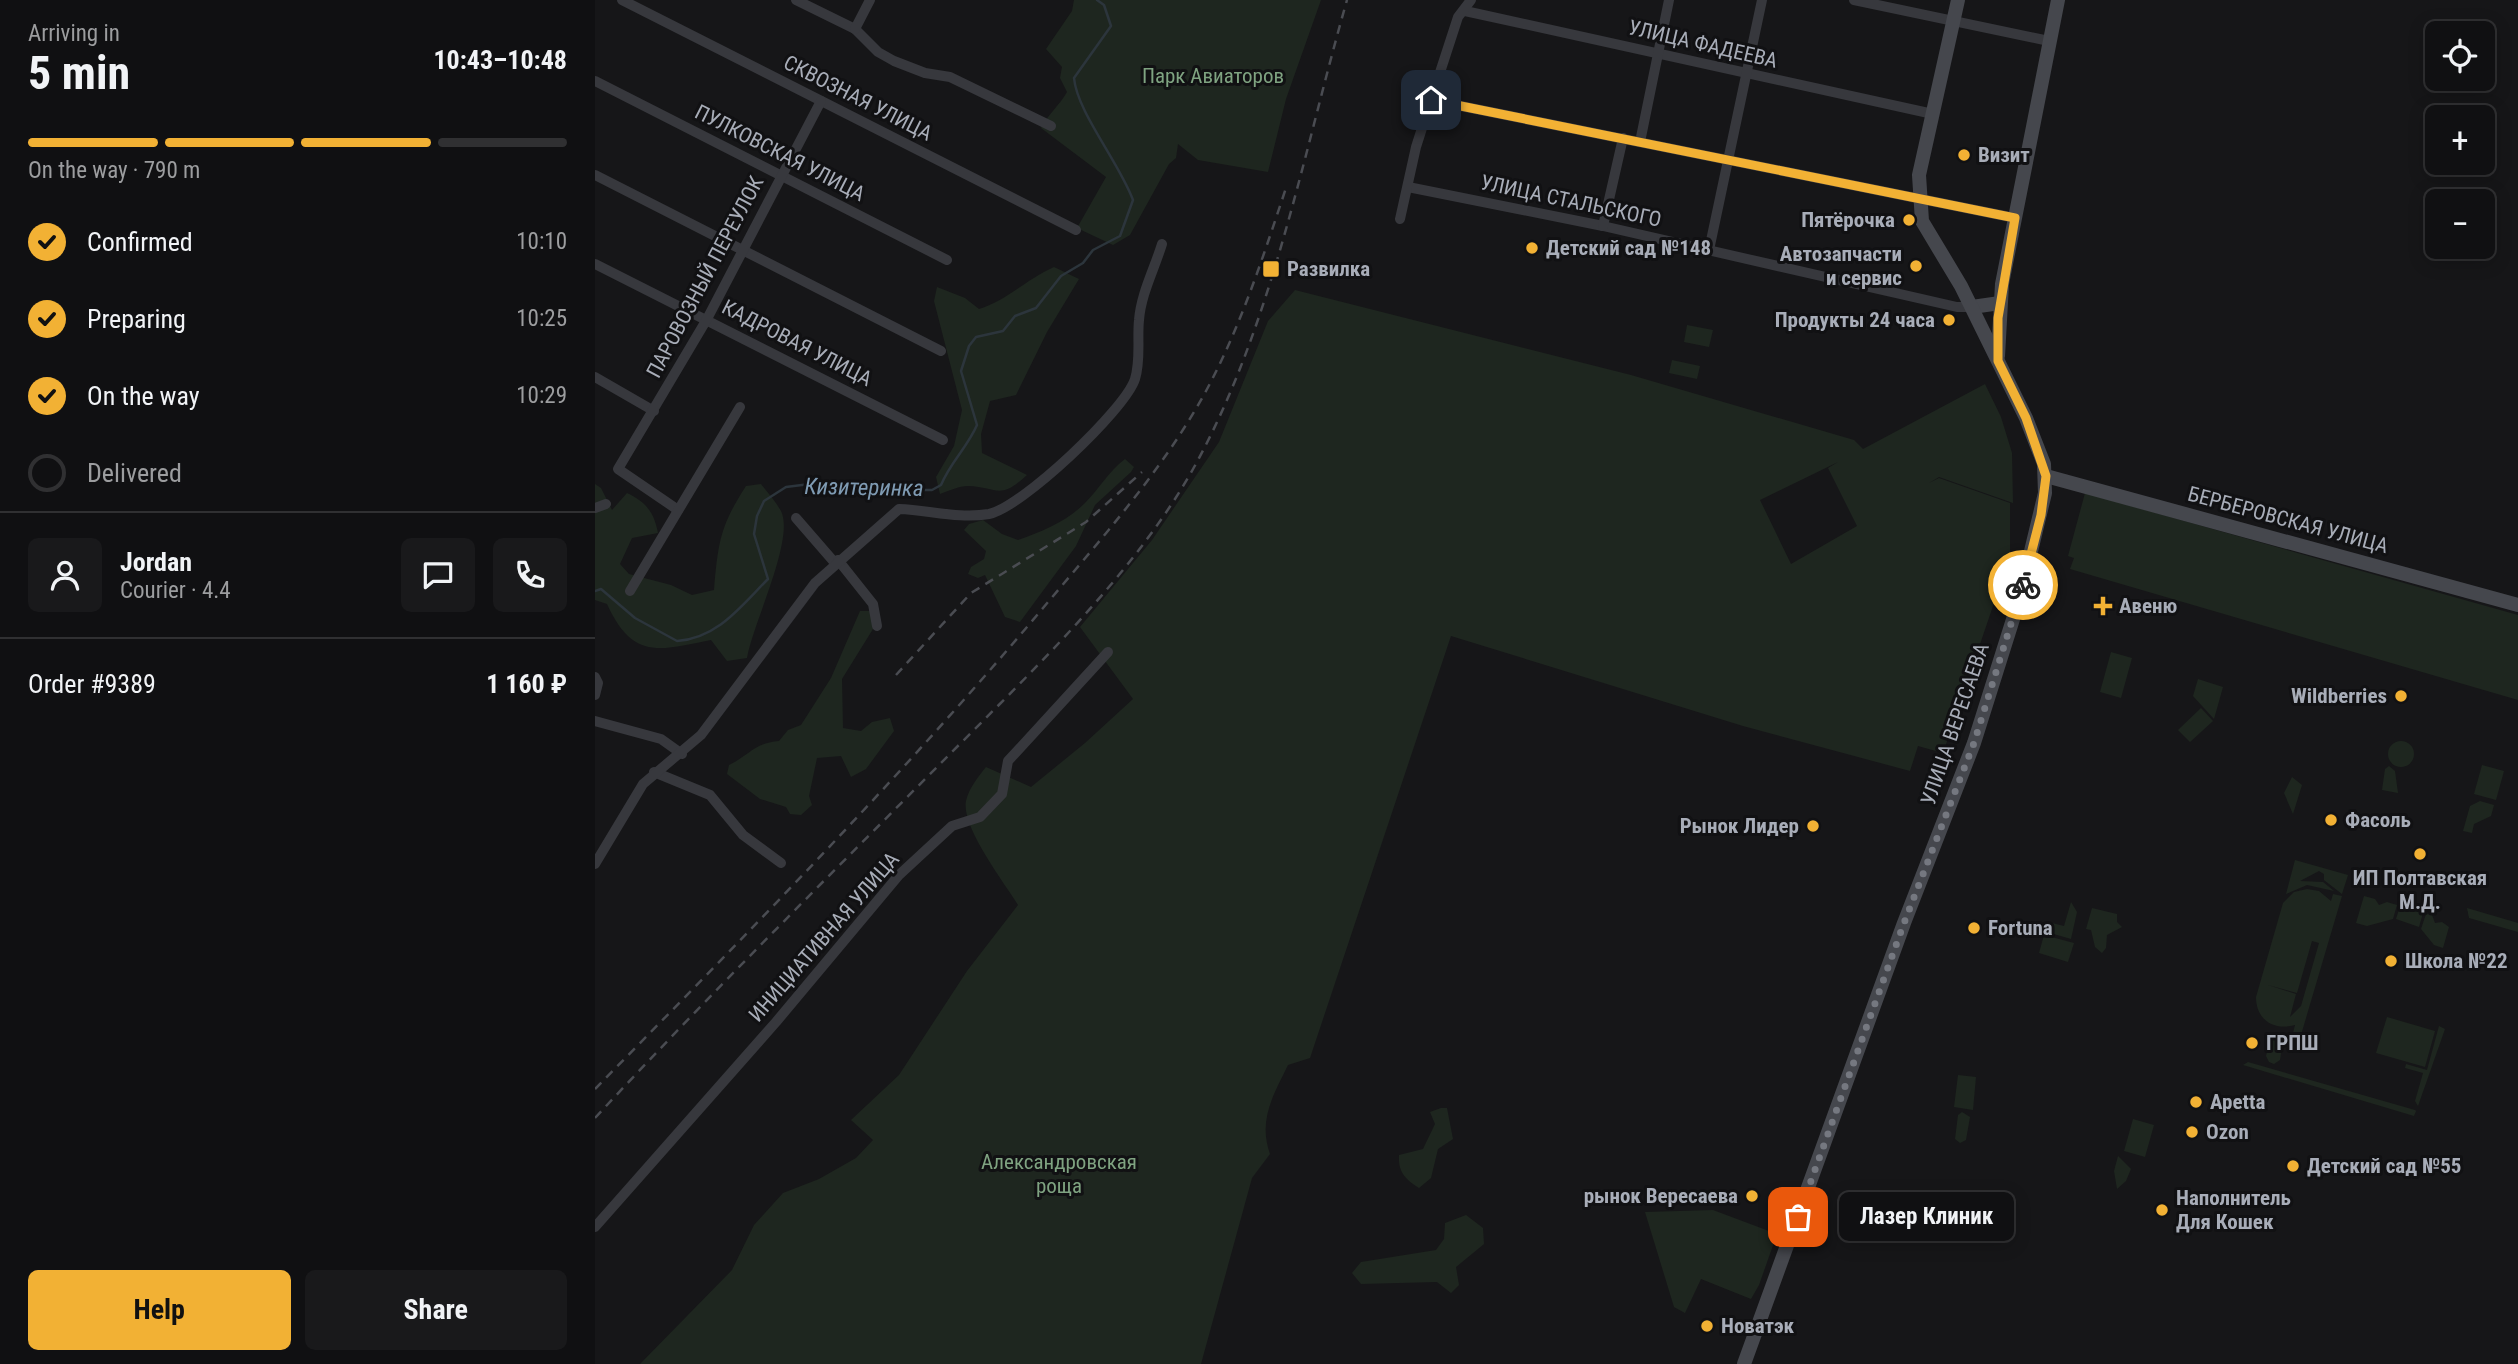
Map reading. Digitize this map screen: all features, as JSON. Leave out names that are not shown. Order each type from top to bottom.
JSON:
[{"type":"main road","points":[[1958,0],[1919,175],[1918,197],[1926,230],[1972,307],[1998,361]]},
{"type":"main road","name":"УЛИЦА ВЕРЕСАЕВА","points":[[1744,1364],[1904,923],[1974,743],[2020,597],[2041,515],[2046,476],[2026,418],[1998,361],[2000,303],[2058,0]]},
{"type":"main road","points":[[1972,307],[2000,303]]},
{"type":"main road","name":"БЕРБЕРОВСКАЯ УЛИЦА","points":[[2046,476],[2518,605]]},
{"type":"street","name":"СКВОЗНАЯ УЛИЦА","points":[[622,0],[1076,230]]},
{"type":"street","points":[[796,0],[855,29],[879,52],[894,61],[925,73],[950,77],[1051,126]]},
{"type":"street","points":[[855,29],[870,0]]},
{"type":"street","points":[[1400,219],[1431,100],[1458,17],[1471,0]]},
{"type":"street","points":[[1640,142],[1669,0]]},
{"type":"street","points":[[1709,250],[1762,0]]},
{"type":"street","points":[[1854,0],[2049,41]]},
{"type":"street","name":"УЛИЦА ФАДЕЕВА","points":[[1465,10],[1933,114]]},
{"type":"street","name":"ПУЛКОВСКАЯ УЛИЦА","points":[[595,81],[947,260]]},
{"type":"street","points":[[1431,100],[2015,218]]},
{"type":"street","name":"ПАРОВОЗНЫЙ ПЕРЕУЛОК","points":[[678,510],[618,469],[707,319],[821,101]]},
{"type":"street","points":[[1602,226],[1623,138]]},
{"type":"street","points":[[595,176],[941,351]]},
{"type":"street","name":"УЛИЦА СТАЛЬСКОГО","points":[[1408,187],[1602,226],[1957,307],[1972,307]]},
{"type":"street","points":[[595,864],[636,794],[654,772],[682,754],[701,735],[796,607],[837,562],[899,509],[945,516],[992,514],[1059,467],[1126,395],[1135,379],[1140,336],[1138,323],[1144,293],[1162,244]]},
{"type":"street","name":"КАДРОВАЯ УЛИЦА","points":[[595,264],[943,440]]},
{"type":"street","points":[[595,377],[653,411]]},
{"type":"street","points":[[630,591],[740,407]]},
{"type":"street","points":[[595,508],[606,504]]},
{"type":"street","points":[[796,518],[873,604],[877,625]]},
{"type":"street","name":"ИНИЦИАТИВНАЯ УЛИЦА","points":[[595,1227],[781,1016],[899,875],[952,826],[980,817],[1002,794],[1008,761],[1108,652]]},
{"type":"street","points":[[595,677],[598,683],[595,695]]},
{"type":"street","points":[[595,720],[661,739],[682,754]]},
{"type":"street","points":[[654,772],[711,795],[743,835],[781,863]]},
{"type":"green space","name":"Парк Авиаторов","points":[[1074,0],[1321,0],[1286,99],[1268,172],[1198,160],[1178,144],[1176,158],[1169,164],[1130,235],[1113,245],[1077,228],[1106,177],[1041,128],[1067,92],[1060,78],[1062,67],[1046,49],[1072,11]]},
{"type":"green space","points":[[1054,267],[1079,279],[1047,332],[1016,395],[990,401],[981,434],[982,453],[1027,475],[1004,490],[968,486],[940,494],[936,477],[954,446],[962,410],[934,301],[937,287],[965,298],[979,309]]},
{"type":"green space","name":"Александровская роща","points":[[1295,290],[1631,375],[1854,440],[1863,449],[1985,384],[2001,417],[2012,453],[2013,503],[1939,477],[1929,483],[1939,478],[2010,503],[2010,556],[1943,753],[1918,746],[1910,771],[1743,726],[1451,636],[1310,1058],[1288,1065],[1269,1108],[1266,1130],[1270,1154],[1252,1178],[1201,1364],[640,1364],[732,1270],[754,1225],[783,1193],[819,1179],[856,1158],[873,1140],[851,1120],[899,1075],[967,971],[1018,905],[970,825],[966,812],[969,792],[986,767],[1031,787],[1133,699],[1080,627],[1152,540],[1219,442],[1268,321]],"holes":[[[1838,462],[1828,468],[1857,526],[1791,564],[1760,500]]]},
{"type":"green space","points":[[1687,325],[1713,330],[1709,347],[1684,342]]},
{"type":"green space","points":[[1672,360],[1700,366],[1697,379],[1669,373]]},
{"type":"green space","points":[[1125,459],[1134,467],[1131,472],[1095,505],[1076,546],[1020,622],[1005,617],[985,575],[978,578],[968,574],[971,567],[984,559],[986,551],[964,530],[969,524],[983,520],[1002,534],[1018,540],[1045,529],[1078,510]]},
{"type":"green space","points":[[595,484],[601,488],[612,510],[627,493],[639,500],[648,508],[656,526],[658,533],[632,538],[620,564],[629,574],[671,585],[692,595],[714,590],[719,547],[726,524],[746,486],[761,484],[781,511],[784,524],[778,561],[747,658],[727,661],[711,640],[663,648],[638,643],[627,635],[607,604],[595,600]]},
{"type":"green space","points":[[2085,493],[2518,615],[2518,700],[2070,569],[2074,558],[2068,556]]},
{"type":"green space","points":[[860,611],[872,611],[873,629],[842,679],[843,728],[861,731],[872,722],[890,718],[894,731],[866,769],[851,777],[841,756],[817,758],[809,796],[812,805],[801,815],[790,814],[786,807],[760,799],[727,774],[729,765],[758,747],[779,741],[788,730],[801,725],[831,678]]},
{"type":"green space","points":[[2111,652],[2132,658],[2121,698],[2100,692]]},
{"type":"green space","points":[[2198,679],[2223,687],[2214,719],[2193,696]]},
{"type":"green space","points":[[2201,708],[2213,721],[2190,742],[2178,730]]},
{"type":"green space","points":[[2401,741],[2410,745],[2414,754],[2410,763],[2401,767],[2392,763],[2388,754],[2392,745]]},
{"type":"green space","points":[[2482,765],[2504,771],[2496,800],[2474,794]]},
{"type":"green space","points":[[2389,766],[2395,771],[2398,793],[2382,790],[2385,769]]},
{"type":"green space","points":[[2292,777],[2302,785],[2293,814],[2284,793]]},
{"type":"green space","points":[[2480,801],[2494,805],[2491,816],[2474,824],[2472,833],[2463,831],[2470,806]]},
{"type":"green space","points":[[2295,860],[2348,875],[2342,894],[2324,880],[2324,874],[2319,871],[2300,881],[2323,882],[2334,891],[2307,885],[2286,894]]},
{"type":"green space","points":[[2307,889],[2319,891],[2331,901],[2333,894],[2342,896],[2301,1035],[2293,1033],[2295,1025],[2273,1025],[2263,1018],[2256,997],[2283,903],[2294,892]],"holes":[[[2312,941],[2319,943],[2301,1006],[2290,1017],[2296,994],[2268,985],[2297,993]]]},
{"type":"green space","points":[[2364,896],[2375,899],[2379,905],[2387,902],[2397,905],[2393,919],[2367,926],[2356,923]]},
{"type":"green space","points":[[2071,902],[2077,912],[2071,939],[2050,933],[2048,922],[2064,926]]},
{"type":"green space","points":[[2400,906],[2423,913],[2419,927],[2396,919]]},
{"type":"green space","points":[[2092,908],[2117,914],[2117,922],[2122,927],[2107,935],[2106,948],[2102,953],[2095,947],[2091,930],[2086,929]]},
{"type":"green space","points":[[2467,908],[2518,923],[2518,932],[2469,918]]},
{"type":"green space","points":[[2426,914],[2432,915],[2435,923],[2442,922],[2449,927],[2443,948],[2434,945],[2421,929]]},
{"type":"green space","points":[[2044,935],[2074,943],[2068,962],[2039,953]]},
{"type":"green space","points":[[2387,1017],[2435,1031],[2425,1067],[2376,1053]]},
{"type":"green space","points":[[2439,1026],[2445,1029],[2418,1106],[2415,1101],[2423,1073],[2405,1068],[2406,1064],[2427,1070]]},
{"type":"green space","points":[[2277,1036],[2283,1039],[2280,1060],[2274,1064],[2269,1062],[2266,1056],[2270,1040]]},
{"type":"green space","points":[[2248,1062],[2416,1111],[2414,1116],[2243,1065]]},
{"type":"green space","points":[[1958,1075],[1976,1077],[1973,1110],[1954,1107]]},
{"type":"green space","points":[[1447,1108],[1453,1139],[1438,1149],[1431,1178],[1419,1188],[1403,1174],[1399,1155],[1423,1149],[1435,1124],[1430,1112]]},
{"type":"green space","points":[[1962,1112],[1970,1117],[1966,1140],[1960,1143],[1955,1139],[1958,1115]]},
{"type":"green space","points":[[2133,1119],[2154,1125],[2145,1157],[2124,1151]]},
{"type":"green space","points":[[2118,1156],[2131,1169],[2126,1181],[2117,1189],[2114,1171]]},
{"type":"green space","points":[[1713,1210],[1777,1234],[1759,1285],[1751,1299],[1701,1279],[1685,1313],[1674,1307],[1645,1212]]},
{"type":"green space","points":[[1466,1215],[1483,1228],[1484,1244],[1456,1267],[1459,1285],[1451,1293],[1437,1282],[1361,1284],[1352,1273],[1361,1262],[1436,1250],[1444,1239],[1445,1223]]},
{"type":"waterway","name":"Кизитеринка","points":[[595,591],[601,589],[635,618],[677,641],[692,639],[728,619],[768,579],[754,534],[757,516],[764,501],[786,487],[826,482],[862,490],[932,490],[941,485],[977,425],[961,371],[969,346],[976,337],[1003,331],[1015,316],[1036,308],[1061,276],[1083,263],[1093,250],[1120,236],[1133,200],[1090,122],[1074,78],[1111,26],[1104,5],[1097,0]]},
{"type":"railway","points":[[595,1118],[722,984],[1044,659],[1113,582],[1173,502],[1198,460],[1224,406],[1267,293],[1347,0]]},
{"type":"railway","points":[[595,1089],[767,912],[935,732],[1087,556],[1151,476],[1189,420],[1219,366],[1251,291],[1286,188]]},
{"type":"railway","points":[[896,675],[971,593],[1086,522],[1142,472]]},
{"type":"way so far","points":[[1798,1217],[1904,923],[1974,743],[2023,585]]},
{"type":"place","name":"Визит","points":[[1964,155]]},
{"type":"place","name":"Пятёрочка","points":[[1909,220]]},
{"type":"place","name":"Детский сад №148","points":[[1532,248]]},
{"type":"place","name":"Автозапчасти и сервис","points":[[1916,266]]},
{"type":"place","name":"Развилка","points":[[1271,269]]},
{"type":"place","name":"Продукты 24 часа","points":[[1949,320]]},
{"type":"place","name":"Авеню","points":[[2103,606]]},
{"type":"place","name":"Wildberries","points":[[2401,696]]},
{"type":"place","name":"Фасоль","points":[[2331,820]]},
{"type":"place","name":"Рынок Лидер","points":[[1813,826]]},
{"type":"place","name":"ИП Полтавская М.Д.","points":[[2420,854]]},
{"type":"place","name":"Fortuna","points":[[1974,928]]},
{"type":"place","name":"Школа №22","points":[[2391,961]]},
{"type":"place","name":"ГРПШ","points":[[2252,1043]]},
{"type":"place","name":"Apetta","points":[[2196,1102]]},
{"type":"place","name":"Ozon","points":[[2192,1132]]},
{"type":"place","name":"Детский сад №55","points":[[2293,1166]]},
{"type":"place","name":"рынок Вересаева","points":[[1752,1196]]},
{"type":"place","name":"Наполнитель Для Кошек","points":[[2162,1210]]},
{"type":"place","name":"Лазер Клиник","points":[[1798,1217]]},
{"type":"place","name":"Новатэк","points":[[1707,1326]]},
{"type":"route","points":[[1431,100],[2015,218],[2002,284],[1998,318],[1998,361],[2026,418],[2046,476],[2041,515],[2023,585]]}]
